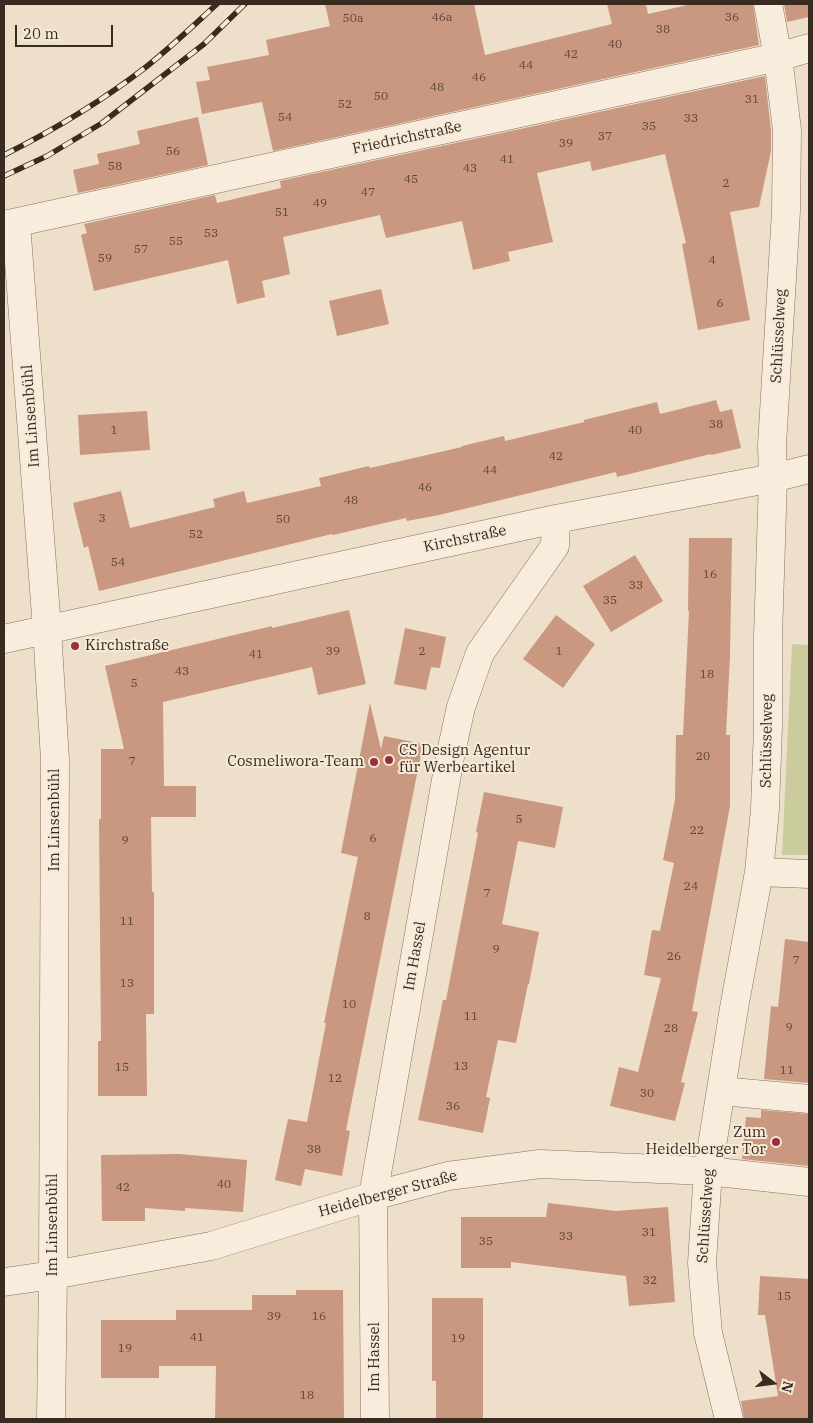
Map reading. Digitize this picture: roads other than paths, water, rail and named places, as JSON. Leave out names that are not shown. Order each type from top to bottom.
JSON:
[{"type":"street","name":"Schlüsselweg","points":[[729,1419],[708,1333],[702,1263],[708,1171],[734,1008],[759,872],[765,809],[773,478],[772,444],[786,211],[787,148],[787,130],[778,57],[768,4]]},
{"type":"street","name":"Friedrichstraße","points":[[10,224],[778,57],[809,48]]},
{"type":"street","name":"Im Linsenbühl","points":[[10,224],[47,629],[55,760],[51,1419]]},
{"type":"street","name":"Kirchstraße","points":[[4,639],[556,520],[773,478],[809,469]]},
{"type":"street","name":"Im Hassel","points":[[375,1419],[373,1196],[450,757],[461,707],[480,653],[555,546],[556,520]]},
{"type":"street","points":[[759,872],[809,874]]},
{"type":"street","points":[[721,1091],[809,1099]]},
{"type":"street","name":"Heidelberger Straße","points":[[4,1282],[211,1246],[373,1196],[448,1176],[540,1164],[708,1171],[809,1182]]},
{"type":"railway","points":[[4,155],[77,114],[129,80],[164,52],[217,4]]},
{"type":"railway","points":[[4,176],[47,156],[102,123],[204,44],[245,4]]},
{"type":"place","name":"Kirchstraße","points":[[75,646]]},
{"type":"place","name":"CS Design Agentur für Werbeartikel","points":[[389,760]]},
{"type":"place","name":"Cosmeliwora-Team","points":[[374,762]]},
{"type":"place","name":"Zum Heidelberger Tor","points":[[776,1142]]}]
